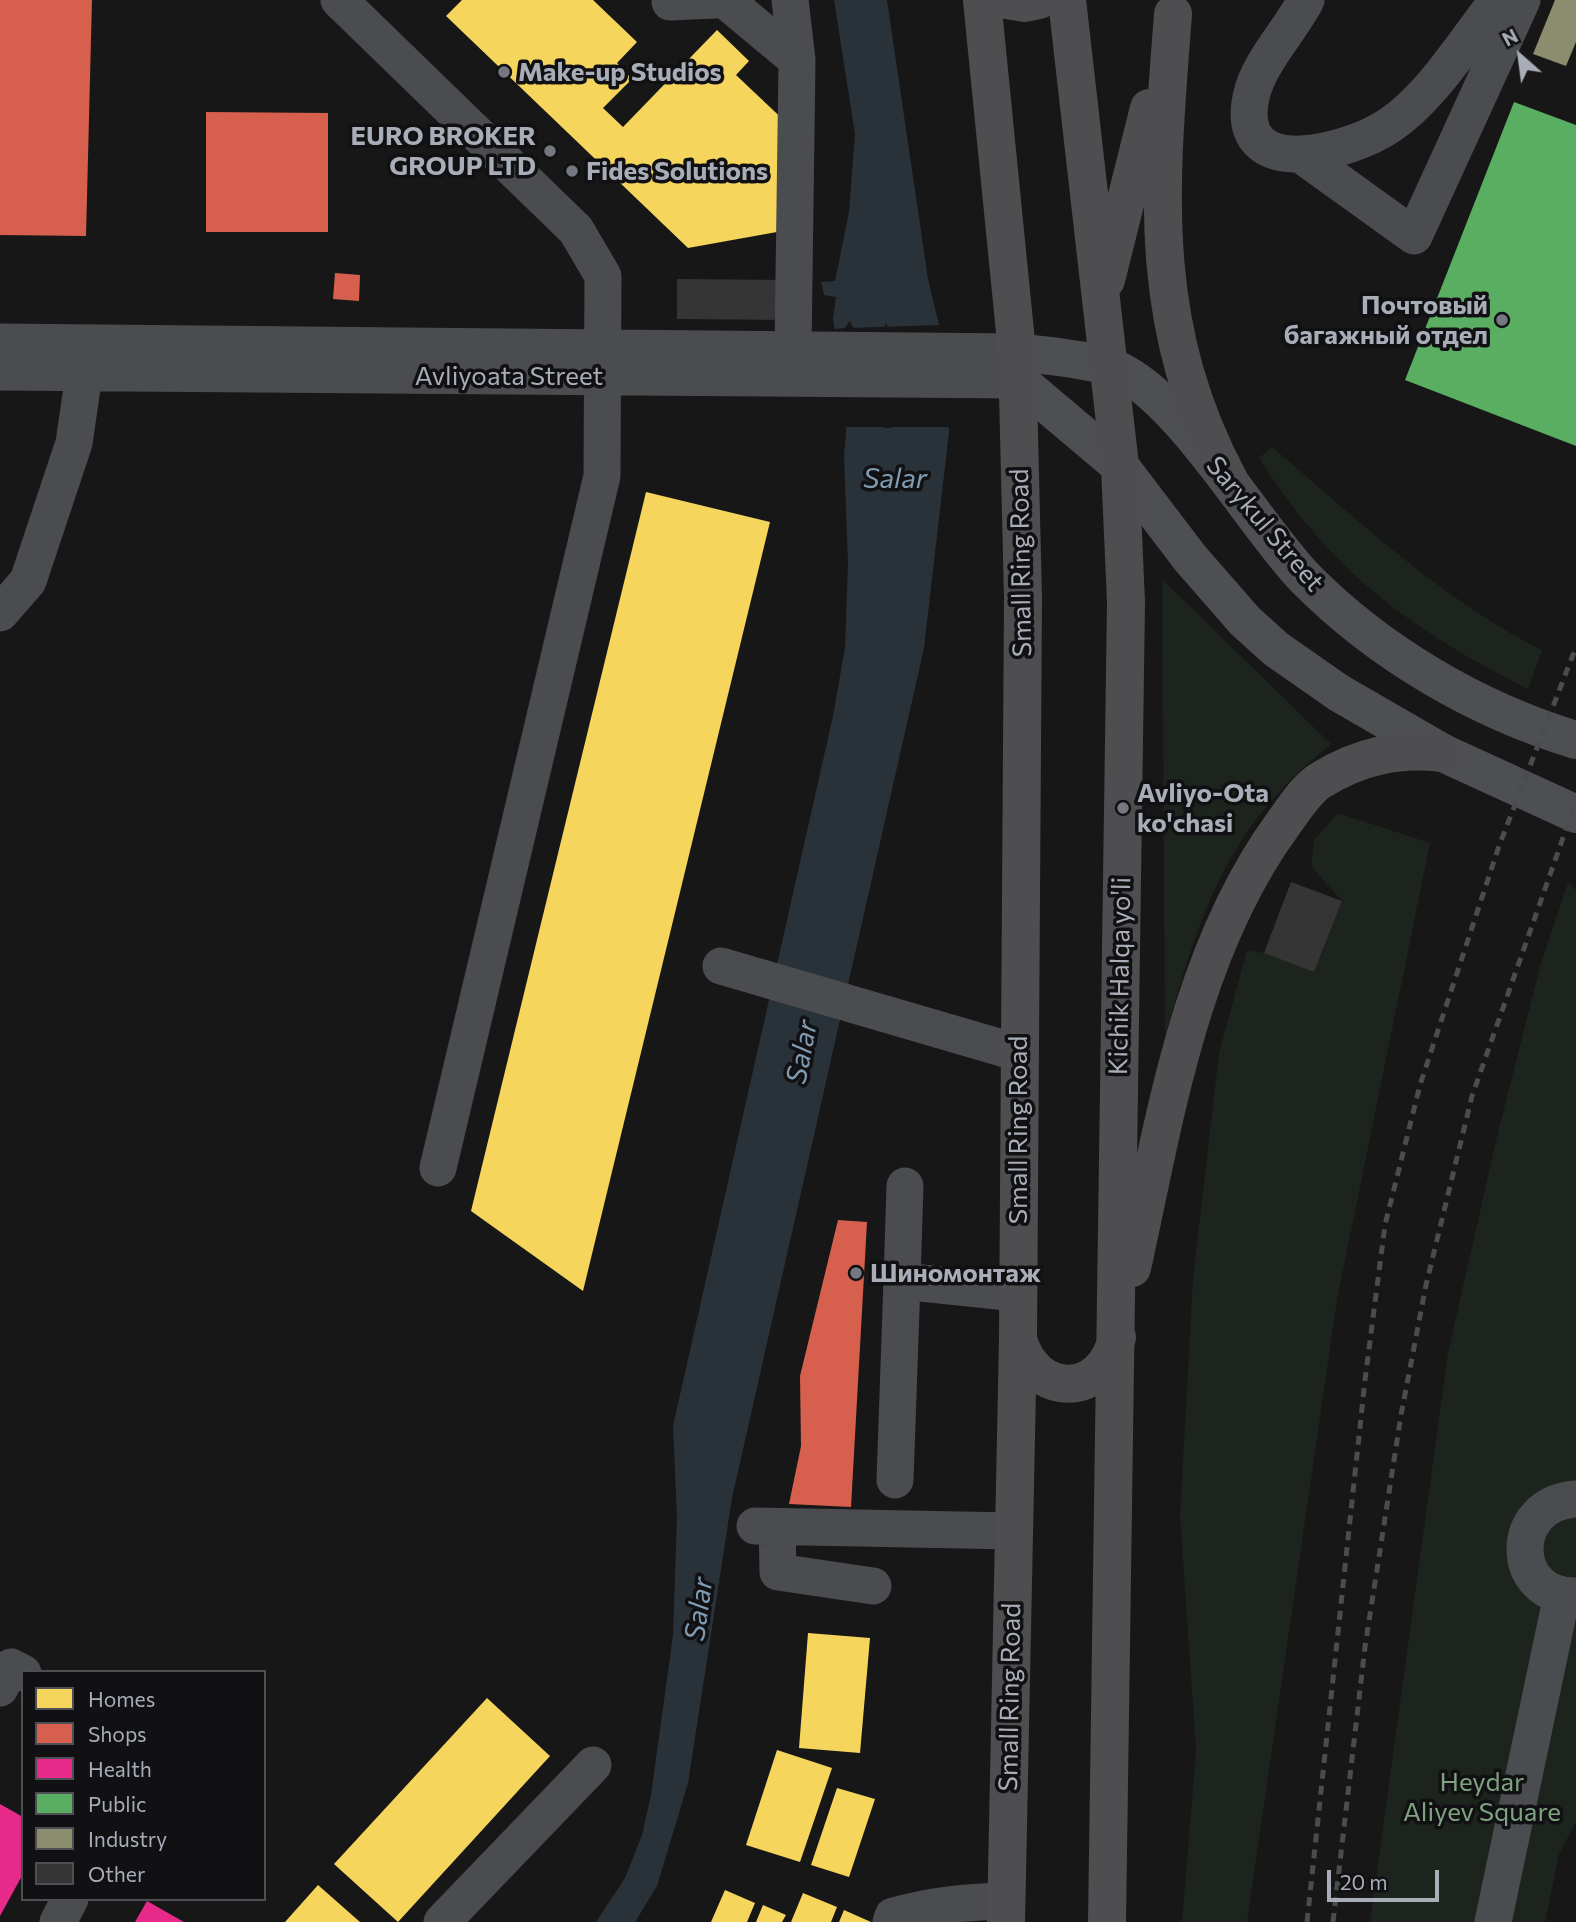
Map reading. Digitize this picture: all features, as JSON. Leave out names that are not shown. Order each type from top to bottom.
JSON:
[{"type":"highway","points":[[962,0],[1005,232]]},
{"type":"highway","name":"Small Ring Road","points":[[982,0],[1018,366],[1023,598],[1018,1339],[1006,1912]]},
{"type":"highway","points":[[1007,0],[1025,3],[1039,0]]},
{"type":"highway","points":[[1068,0],[1100,303]]},
{"type":"highway","points":[[1100,303],[1175,7]]},
{"type":"highway","points":[[1175,7],[1162,195],[1168,300],[1189,392],[1210,444],[1229,480]]},
{"type":"highway","name":"Kichik Halqa yo'li","points":[[1100,303],[1120,466],[1126,602],[1115,1350]]},
{"type":"highway","points":[[1107,1922],[1115,1350],[1171,1093],[1201,992],[1232,912],[1271,840],[1319,781],[1381,753],[1443,753]]},
{"type":"highway","points":[[1018,1339],[1022,1355],[1032,1369],[1045,1379],[1061,1384],[1079,1383],[1094,1376],[1107,1364],[1115,1350]]},
{"type":"main road","points":[[1018,366],[1108,366]]},
{"type":"main road","points":[[1018,366],[1120,466],[1190,558],[1245,621],[1276,649],[1339,693],[1443,753],[1576,814]]},
{"type":"main road","name":"Sarykul Street","points":[[1108,366],[1156,398],[1229,480],[1303,576],[1387,647],[1464,695],[1576,740]]},
{"type":"street","points":[[338,0],[576,230],[604,276],[603,475],[438,1168]]},
{"type":"street","points":[[670,1],[715,0]]},
{"type":"street","points":[[725,0],[797,60]]},
{"type":"street","points":[[790,0],[797,60],[797,359]]},
{"type":"street","points":[[1306,0],[1259,75],[1250,108],[1253,130],[1260,143],[1277,153],[1320,154],[1367,139],[1390,125],[1412,108],[1498,0]]},
{"type":"street","points":[[1300,154],[1414,236],[1522,0]]},
{"type":"street","name":"Avliyoata Street","points":[[0,342],[86,357],[602,362],[797,359],[1018,366]]},
{"type":"street","points":[[0,613],[74,443],[86,357]]},
{"type":"street","name":"Avliyoata Street","points":[[0,372],[86,357]]},
{"type":"street","points":[[0,631],[14,580]]},
{"type":"street","points":[[721,965],[1019,1053]]},
{"type":"street","points":[[895,1480],[905,1186]]},
{"type":"street","points":[[902,1281],[1017,1293]]},
{"type":"street","points":[[1493,1922],[1569,1596],[1537,1582],[1528,1568],[1524,1552],[1526,1535],[1533,1520],[1545,1508],[1559,1501],[1576,1499]]},
{"type":"street","points":[[873,1586],[778,1572],[766,1526],[1013,1531]]},
{"type":"street","points":[[0,1688],[11,1667],[21,1672]]},
{"type":"street","points":[[442,1922],[593,1765]]},
{"type":"street","points":[[58,1922],[69,1901]]},
{"type":"street","points":[[891,1922],[893,1916],[931,1905],[1006,1912]]},
{"type":"green space","points":[[1272,447],[1368,530],[1435,583],[1505,630],[1542,650],[1528,689],[1446,643],[1410,619],[1376,594],[1345,566],[1315,534],[1259,458]]},
{"type":"green space","points":[[1162,579],[1331,744],[1265,808],[1241,841],[1205,911],[1165,1037]]},
{"type":"green space","points":[[1338,813],[1430,843],[1337,1300],[1247,1922],[1182,1922],[1196,1751],[1180,1515],[1193,1278],[1219,1053],[1247,950],[1264,953],[1314,972],[1342,901],[1311,866],[1314,840]]},
{"type":"green space","name":"Heydar Aliyev Square","points":[[1568,883],[1576,890],[1576,1822],[1559,1854],[1545,1922],[1370,1922],[1448,1353],[1498,1132],[1541,963]]},
{"type":"water","name":"Salar","points":[[834,0],[887,0],[928,279],[939,325],[949,432],[924,648],[732,1498],[688,1783],[657,1886],[635,1922],[596,1922],[625,1878],[642,1835],[651,1795],[673,1635],[677,1518],[673,1426],[833,716],[845,648],[848,563],[844,457],[846,431],[833,318],[836,297],[824,295],[821,282],[835,281],[849,212],[855,134]],"holes":[[[850,321],[853,328],[856,426],[846,426],[845,328]],[[886,323],[889,330],[891,428],[884,428],[883,331]]]},
{"type":"pier","points":[[939,325],[952,427],[842,427],[831,329],[849,328]],"holes":[[[849,328],[853,424],[850,424]]]},
{"type":"building: Homes","points":[[462,0],[593,0],[637,42],[617,63],[632,79],[603,108],[623,127],[717,30],[749,61],[736,75],[791,127],[788,230],[688,248],[446,16]]},
{"type":"building: Homes","points":[[646,492],[770,522],[583,1291],[471,1211]]},
{"type":"building: Homes","points":[[808,1633],[870,1638],[860,1753],[799,1748]]},
{"type":"building: Homes","points":[[487,1698],[550,1756],[398,1922],[334,1864]]},
{"type":"building: Homes","points":[[777,1750],[832,1768],[800,1862],[746,1845]]},
{"type":"building: Homes","points":[[837,1788],[875,1799],[849,1877],[811,1865]]},
{"type":"building: Homes","points":[[318,1885],[360,1922],[285,1922]]},
{"type":"building: Homes","points":[[725,1890],[755,1903],[747,1922],[711,1922]]},
{"type":"building: Homes","points":[[803,1893],[837,1907],[831,1922],[791,1922]]},
{"type":"building: Homes","points":[[763,1905],[786,1915],[782,1922],[756,1922]]},
{"type":"building: Homes","points":[[844,1910],[871,1922],[839,1922]]},
{"type":"building: Shops","points":[[0,0],[92,0],[86,236],[0,235]]},
{"type":"building: Shops","points":[[206,112],[328,113],[328,232],[206,232]]},
{"type":"building: Shops","points":[[335,273],[360,275],[359,301],[333,299]]},
{"type":"building: Shops","points":[[838,1220],[867,1222],[851,1507],[789,1504],[801,1446],[800,1376]]},
{"type":"building: Health","points":[[0,1804],[21,1816],[21,1878],[0,1916]]},
{"type":"building: Health","points":[[147,1901],[184,1922],[135,1922]]},
{"type":"building: Public","name":"Почтовый багажный отдел","points":[[1514,102],[1576,125],[1576,446],[1405,380]]},
{"type":"building: Industry","points":[[1555,0],[1576,0],[1576,42],[1566,66],[1533,54]]},
{"type":"building: Other","points":[[677,279],[790,280],[789,320],[677,319]]},
{"type":"building: Other","points":[[1291,882],[1342,901],[1314,972],[1264,953]]},
{"type":"railway","points":[[1307,1922],[1365,1380],[1385,1225],[1420,1085],[1499,846],[1576,647]]},
{"type":"railway","points":[[1333,1922],[1365,1647],[1401,1415],[1426,1285],[1472,1096],[1576,801]]},
{"type":"place","name":"Make-up Studios","points":[[504,72]]},
{"type":"place","name":"EURO BROKER GROUP LTD","points":[[550,151]]},
{"type":"place","name":"Fides Solutions","points":[[572,171]]},
{"type":"place","name":"Почтовый багажный отдел","points":[[1502,320]]},
{"type":"place","name":"Avliyo-Ota ko'chasi","points":[[1123,808]]},
{"type":"place","name":"Шиномонтаж","points":[[856,1273]]}]
